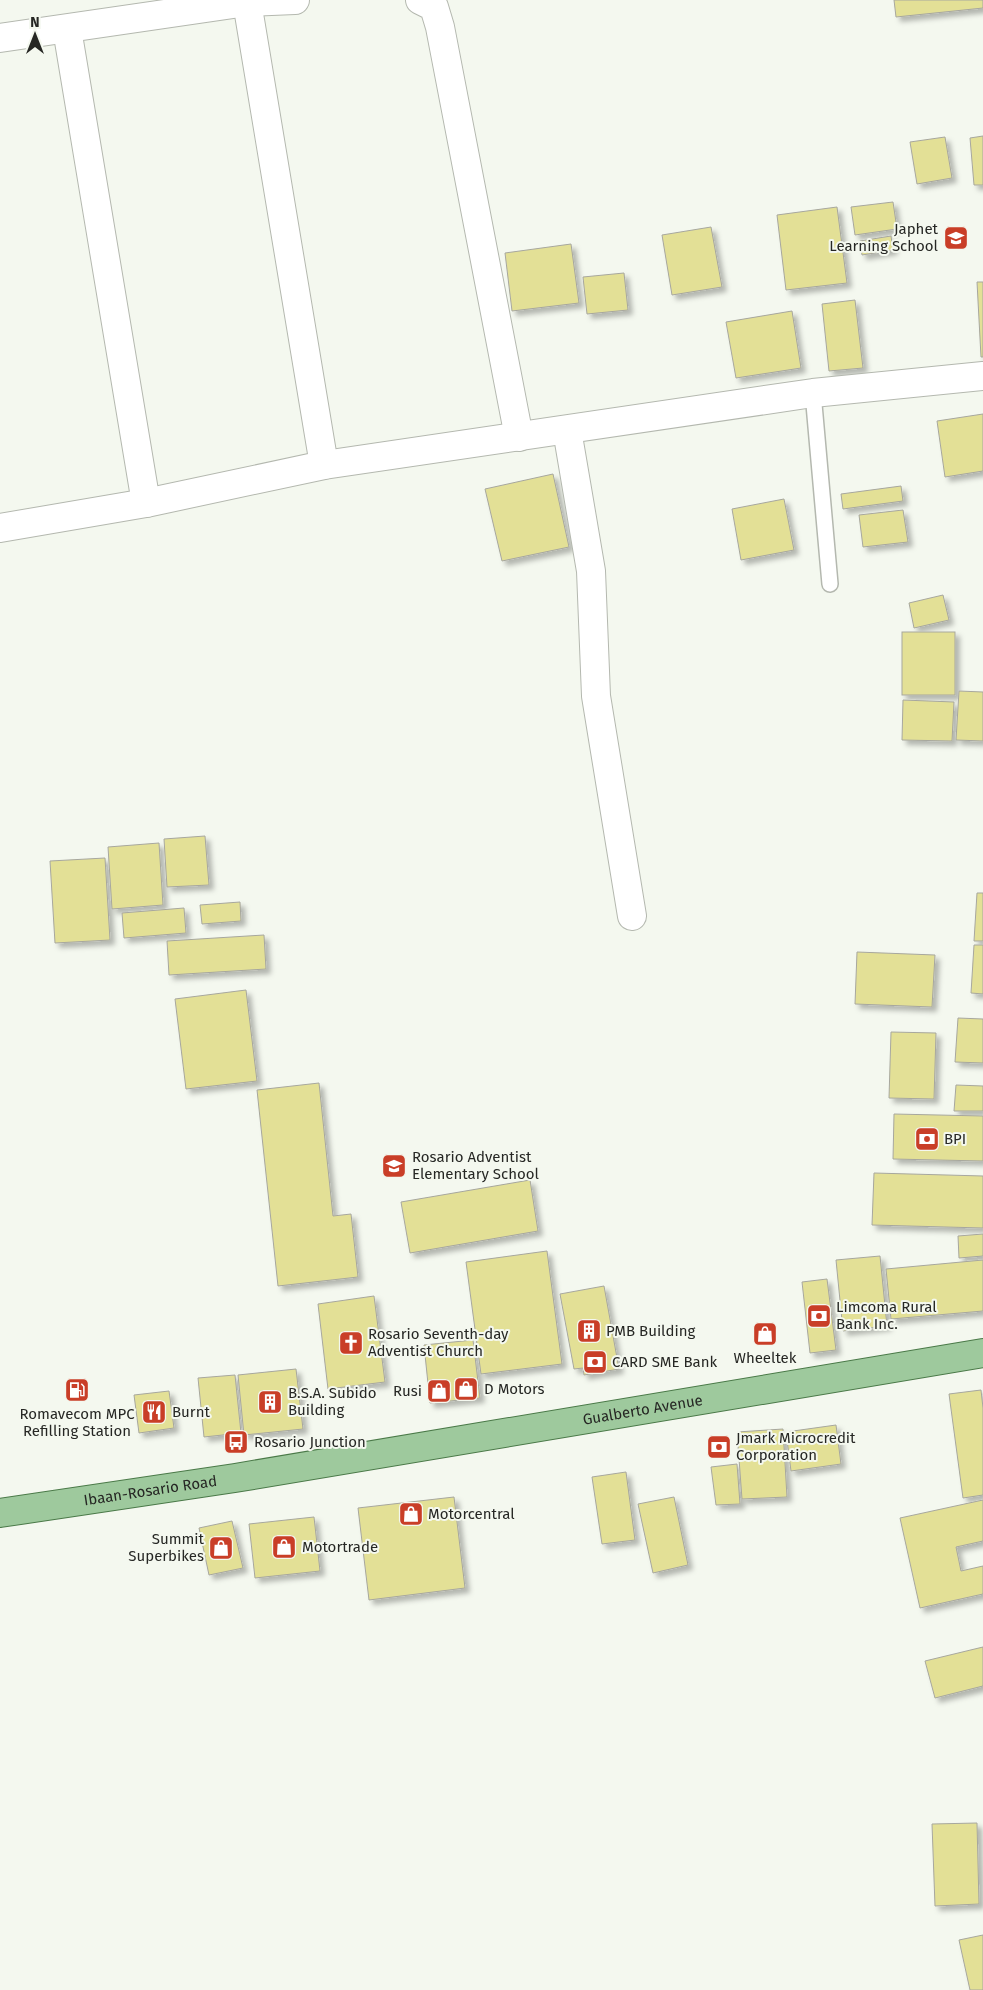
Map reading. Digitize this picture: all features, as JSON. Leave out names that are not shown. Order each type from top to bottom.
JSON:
[{"type":"main road","name":"Gualberto Avenue","points":[[302,1466],[983,1353]]},
{"type":"main road","name":"Ibaan-Rosario Road","points":[[0,1513],[235,1478],[302,1466]]},
{"type":"street","points":[[0,38],[247,2],[294,0]]},
{"type":"street","points":[[420,0],[434,6],[440,26],[519,437]]},
{"type":"street","points":[[247,2],[324,465]]},
{"type":"street","points":[[67,29],[146,503]]},
{"type":"street","points":[[0,528],[146,503],[324,465],[813,393],[983,376]]},
{"type":"street","points":[[566,430],[591,572],[596,696],[632,916]]},
{"type":"lane","points":[[813,393],[830,584]]},
{"type":"building","points":[[894,0],[983,0],[983,8],[896,17]]},
{"type":"building","points":[[983,136],[983,185],[974,185],[970,138]]},
{"type":"building","points":[[945,137],[952,178],[917,184],[910,142]]},
{"type":"building","points":[[893,202],[897,229],[855,235],[851,207]]},
{"type":"building","points":[[837,207],[847,283],[786,290],[777,215]]},
{"type":"building","points":[[711,227],[722,287],[672,295],[662,235]]},
{"type":"building","points":[[891,236],[893,250],[862,255],[860,241]]},
{"type":"building","points":[[571,244],[579,303],[512,311],[505,253]]},
{"type":"building","points":[[624,273],[628,310],[587,314],[583,277]]},
{"type":"building","points":[[977,282],[983,282],[983,357],[981,357]]},
{"type":"building","points":[[855,300],[863,368],[829,371],[822,304]]},
{"type":"building","points":[[792,311],[801,368],[736,378],[726,322]]},
{"type":"building","points":[[983,414],[983,471],[945,477],[937,421]]},
{"type":"building","points":[[553,474],[569,547],[502,561],[485,489]]},
{"type":"building","points":[[901,486],[903,501],[843,509],[841,494]]},
{"type":"building","points":[[784,499],[794,550],[741,560],[732,509]]},
{"type":"building","points":[[903,510],[908,542],[863,547],[859,515]]},
{"type":"building","points":[[943,595],[949,620],[914,628],[909,603]]},
{"type":"building","points":[[902,632],[955,632],[955,695],[902,695]]},
{"type":"building","points":[[959,691],[983,692],[983,741],[956,740]]},
{"type":"building","points":[[903,700],[954,702],[952,741],[902,740]]},
{"type":"building","points":[[205,836],[209,885],[167,887],[164,839]]},
{"type":"building","points":[[159,843],[163,905],[112,909],[108,847]]},
{"type":"building","points":[[105,858],[110,940],[55,943],[50,861]]},
{"type":"building","points":[[977,893],[983,893],[983,941],[974,941]]},
{"type":"building","points":[[240,902],[241,921],[202,924],[200,905]]},
{"type":"building","points":[[184,908],[186,933],[124,938],[122,913]]},
{"type":"building","points":[[264,935],[266,969],[169,975],[167,941]]},
{"type":"building","points":[[974,945],[983,945],[983,994],[971,993]]},
{"type":"building","points":[[857,952],[935,955],[932,1007],[855,1004]]},
{"type":"building","points":[[246,990],[257,1081],[186,1089],[175,999]]},
{"type":"building","points":[[958,1018],[983,1019],[983,1063],[955,1062]]},
{"type":"building","points":[[891,1032],[936,1033],[934,1099],[889,1098]]},
{"type":"building","points":[[319,1083],[333,1216],[351,1214],[358,1277],[278,1286],[257,1090]]},
{"type":"building","points":[[956,1085],[983,1086],[983,1111],[954,1111]]},
{"type":"building","name":"BPI","points":[[894,1114],[983,1116],[983,1161],[893,1159]]},
{"type":"building","points":[[874,1173],[983,1176],[983,1228],[872,1225]]},
{"type":"building","points":[[530,1180],[538,1231],[410,1253],[401,1202]]},
{"type":"building","points":[[983,1234],[983,1256],[959,1258],[958,1236]]},
{"type":"building","points":[[547,1251],[562,1364],[481,1374],[466,1262]]},
{"type":"building","points":[[880,1256],[887,1326],[843,1331],[836,1260]]},
{"type":"building","points":[[983,1260],[983,1311],[891,1319],[886,1269]]},
{"type":"building","name":"Limcoma Rural Bank Inc.","points":[[827,1279],[836,1350],[810,1353],[802,1282]]},
{"type":"building","name":"PMB Building","points":[[604,1286],[619,1369],[584,1375],[583,1368],[574,1369],[560,1294]]},
{"type":"building","name":"Rosario Seventh-day Adventist Church","points":[[374,1296],[385,1382],[328,1389],[318,1304]]},
{"type":"building","points":[[473,1340],[480,1398],[430,1403],[424,1345]]},
{"type":"building","name":"B.S.A. Subido Building","points":[[296,1369],[303,1429],[244,1435],[238,1375]]},
{"type":"building","points":[[235,1375],[241,1433],[204,1437],[198,1378]]},
{"type":"building","points":[[981,1390],[983,1408],[983,1495],[963,1498],[949,1394]]},
{"type":"building","name":"Burnt","points":[[169,1391],[174,1428],[139,1433],[134,1395]]},
{"type":"building","points":[[836,1425],[841,1464],[791,1471],[786,1432]]},
{"type":"building","points":[[783,1429],[787,1497],[742,1499],[737,1432]]},
{"type":"building","points":[[737,1464],[740,1504],[716,1505],[711,1467]]},
{"type":"building","points":[[626,1472],[635,1540],[602,1544],[592,1477]]},
{"type":"building","points":[[454,1497],[465,1588],[369,1600],[358,1508]]},
{"type":"building","points":[[674,1497],[688,1565],[653,1573],[638,1504]]},
{"type":"building","points":[[983,1500],[983,1541],[956,1547],[961,1571],[983,1566],[983,1594],[920,1608],[900,1518]]},
{"type":"building","name":"Motortrade","points":[[314,1517],[320,1571],[255,1578],[249,1524]]},
{"type":"building","name":"Summit Superbikes","points":[[232,1521],[243,1568],[209,1575],[199,1528]]},
{"type":"building","points":[[983,1647],[983,1686],[935,1698],[925,1661]]},
{"type":"building","points":[[977,1823],[979,1904],[935,1906],[932,1824]]},
{"type":"building","points":[[983,1935],[983,1990],[970,1990],[959,1940]]},
{"type":"place","name":"Japhet Learning School","points":[[956,238]]},
{"type":"place","name":"BPI","points":[[927,1139]]},
{"type":"place","name":"Rosario Adventist Elementary School","points":[[394,1166]]},
{"type":"place","name":"Limcoma Rural Bank Inc.","points":[[819,1316]]},
{"type":"place","name":"PMB Building","points":[[589,1331]]},
{"type":"place","name":"Wheeltek","points":[[765,1334]]},
{"type":"place","name":"Rosario Seventh-day Adventist Church","points":[[351,1343]]},
{"type":"place","name":"CARD SME Bank","points":[[595,1362]]},
{"type":"place","name":"D Motors","points":[[466,1389]]},
{"type":"place","name":"Romavecom MPC Refilling Station","points":[[77,1390]]},
{"type":"place","name":"Rusi","points":[[439,1391]]},
{"type":"place","name":"B.S.A. Subido Building","points":[[270,1402]]},
{"type":"place","name":"Burnt","points":[[154,1412]]},
{"type":"place","name":"Rosario Junction","points":[[236,1442]]},
{"type":"place","name":"Jmark Microcredit Corporation","points":[[719,1447]]},
{"type":"place","name":"Motorcentral","points":[[411,1514]]},
{"type":"place","name":"Motortrade","points":[[284,1547]]},
{"type":"place","name":"Summit Superbikes","points":[[221,1548]]}]
